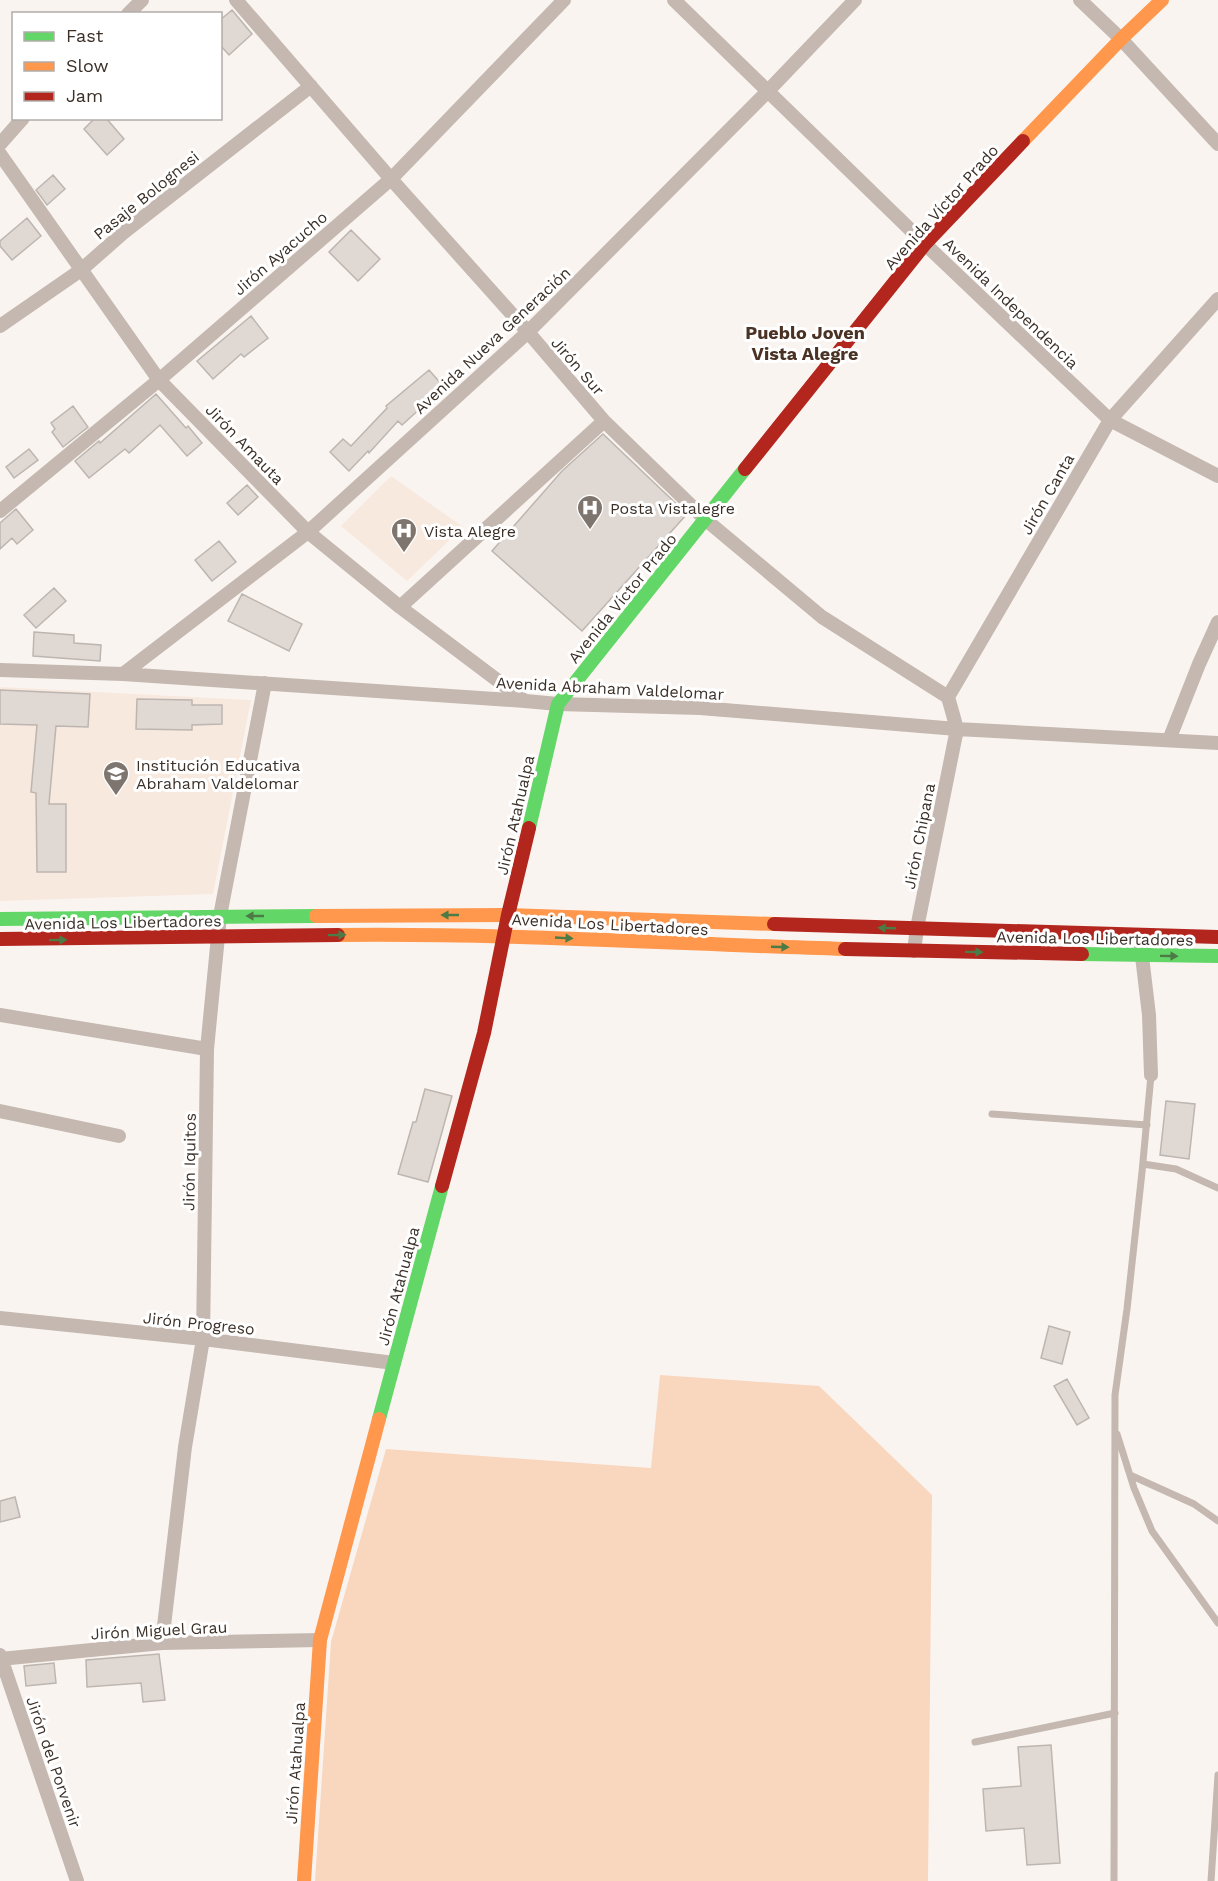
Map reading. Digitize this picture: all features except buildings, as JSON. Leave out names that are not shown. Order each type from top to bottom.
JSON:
[{"type":"street","points":[[130,12],[142,0]]},
{"type":"street","name":"Jirón Sur","points":[[236,0],[390,179],[528,332],[604,421],[706,520],[822,617],[948,697]]},
{"type":"street","name":"Jirón Ayacucho","points":[[0,511],[159,380],[390,179],[564,0]]},
{"type":"street","name":"Avenida Independencia","points":[[674,0],[1110,420],[1218,476]]},
{"type":"street","name":"Avenida Nueva Generación","points":[[123,674],[308,532],[528,332],[767,92],[855,0]]},
{"type":"street","points":[[1080,0],[1121,39],[1218,144]]},
{"type":"street","name":"Avenida Víctor Prado","points":[[558,704],[925,244],[1121,39],[1162,0]]},
{"type":"street","name":"Pasaje Bolognesi","points":[[0,326],[81,270],[123,233],[311,86]]},
{"type":"street","points":[[0,144],[21,120]]},
{"type":"street","name":"Jirón Amauta","points":[[0,154],[159,380],[308,532],[400,607],[525,701]]},
{"type":"street","name":"Jirón Canta","points":[[948,697],[1110,420],[1218,299]]},
{"type":"street","points":[[400,607],[604,421]]},
{"type":"street","points":[[1169,740],[1218,622]]},
{"type":"street","name":"Avenida Abraham Valdelomar","points":[[0,669],[123,674],[558,704],[700,708],[957,729],[1218,743]]},
{"type":"street","name":"Jirón Iquitos","points":[[162,1642],[185,1447],[203,1339],[207,1048],[219,916],[265,683]]},
{"type":"street","points":[[948,697],[957,729]]},
{"type":"street","name":"Jirón Atahualpa","points":[[304,1881],[320,1640],[484,1033],[508,915],[558,704]]},
{"type":"street","name":"Jirón Chipana","points":[[914,951],[957,729]]},
{"type":"street","name":"Avenida Los Libertadores","points":[[0,919],[508,915],[1218,937]]},
{"type":"street","points":[[756,946],[758,923]]},
{"type":"street","points":[[814,925],[814,948]]},
{"type":"street","name":"Avenida Los Libertadores","points":[[0,939],[348,935],[505,936],[914,951],[1218,956]]},
{"type":"street","points":[[1140,936],[1149,1016],[1151,1075]]},
{"type":"street","points":[[0,1015],[207,1048]]},
{"type":"street","points":[[0,1112],[119,1136]]},
{"type":"street","name":"Jirón Progreso","points":[[0,1318],[203,1339],[394,1363]]},
{"type":"street","name":"Jirón Miguel Grau","points":[[0,1658],[162,1642],[320,1640]]},
{"type":"street","name":"Jirón del Porvenir","points":[[0,1658],[77,1881]]},
{"type":"lane","points":[[1114,1881],[1115,1395],[1127,1309],[1151,1075]]},
{"type":"lane","points":[[992,1114],[1147,1125]]},
{"type":"lane","points":[[1143,1164],[1176,1169],[1218,1188]]},
{"type":"lane","points":[[1114,1426],[1152,1531],[1218,1623]]},
{"type":"lane","points":[[1130,1474],[1194,1504],[1218,1521]]},
{"type":"lane","points":[[975,1742],[1115,1713]]},
{"type":"lane","points":[[1211,1881],[1218,1775]]},
{"type":"shaded area","name":"Vista Alegre","points":[[391,476],[463,527],[407,581],[341,526]]},
{"type":"shaded area","name":"Institución Educativa Abraham Valdelomar","points":[[0,687],[251,700],[213,894],[0,901]]},
{"type":"shaded area","points":[[660,1375],[819,1386],[932,1495],[928,1881],[315,1881],[331,1642],[386,1449],[651,1468]]},
{"type":"traffic: fast","points":[[529,828],[558,704],[745,469]]},
{"type":"traffic: fast","points":[[0,919],[316,916]]},
{"type":"traffic: fast","points":[[1082,954],[1218,956]]},
{"type":"traffic: fast","points":[[379,1419],[442,1186]]},
{"type":"traffic: slow","points":[[1023,141],[1121,39],[1162,0]]},
{"type":"traffic: slow","points":[[316,916],[508,915],[774,924]]},
{"type":"traffic: slow","points":[[338,935],[528,937],[845,949]]},
{"type":"traffic: slow","points":[[304,1881],[320,1640],[379,1419]]},
{"type":"traffic: jam","points":[[745,469],[925,244],[1023,141]]},
{"type":"traffic: jam","points":[[442,1186],[484,1033],[508,915],[529,828]]},
{"type":"traffic: jam","points":[[774,924],[1218,937]]},
{"type":"traffic: jam","points":[[0,939],[338,935]]},
{"type":"traffic: jam","points":[[845,949],[1082,954]]},
{"type":"place","name":"Posta Vistalegre","points":[[590,531]]},
{"type":"place","name":"Vista Alegre","points":[[404,554]]},
{"type":"place","name":"Institución Educativa Abraham Valdelomar","points":[[116,797]]},
{"type":"district","name":"Pueblo Joven Vista Alegre","points":[[805,343]]}]
